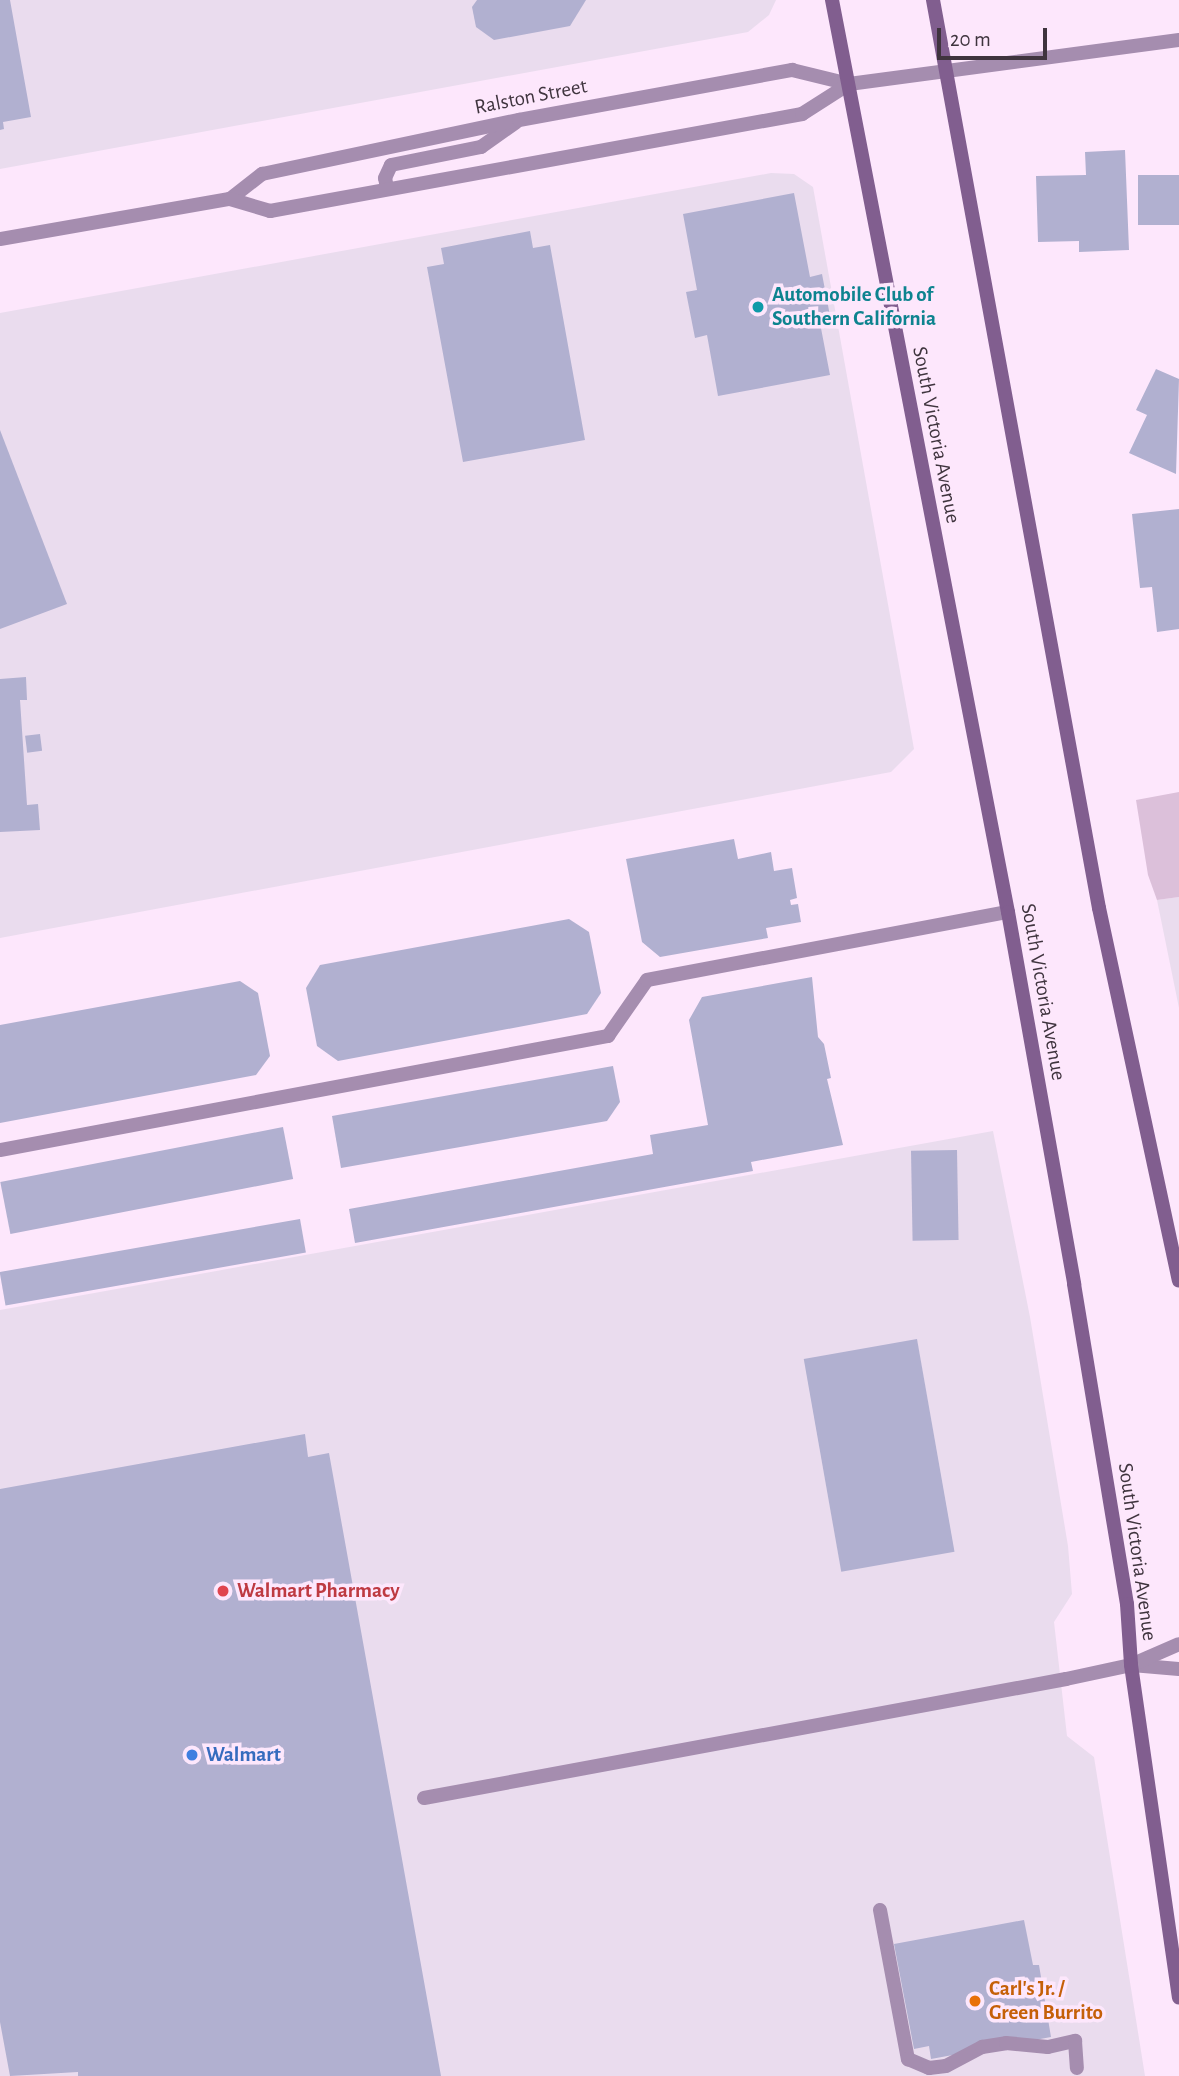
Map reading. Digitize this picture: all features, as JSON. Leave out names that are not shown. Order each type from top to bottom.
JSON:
[{"type":"main road","name":"South Victoria Avenue","points":[[832,0],[1008,912],[1127,1604],[1131,1665],[1179,1998]]},
{"type":"main road","points":[[933,0],[1099,908],[1179,1281]]},
{"type":"street","name":"Ralston Street","points":[[230,199],[262,174],[519,120],[792,70],[849,84],[1179,40]]},
{"type":"street","name":"Ralston Street","points":[[0,239],[230,199],[270,211],[802,114],[849,84]]},
{"type":"street","points":[[387,188],[391,164],[481,147],[519,120]]},
{"type":"street","points":[[0,1150],[608,1036],[647,980],[1008,912]]},
{"type":"street","points":[[425,1798],[1131,1665],[1179,1644]]},
{"type":"street","points":[[1131,1665],[1179,1669]]},
{"type":"street","points":[[880,1910],[908,2059],[929,2067],[946,2066],[982,2047],[1006,2043],[1048,2047],[1075,2041],[1077,2067]]},
{"type":"shaded area","points":[[0,0],[776,0],[769,15],[748,32],[0,169]]},
{"type":"shaded area","points":[[771,173],[794,174],[813,187],[914,749],[891,772],[0,938],[0,313]]},
{"type":"shaded area","points":[[1179,792],[1179,897],[1157,900],[1148,875],[1136,800]]},
{"type":"shaded area","points":[[1179,897],[1179,1008],[1157,900]]},
{"type":"shaded area","points":[[993,1131],[1030,1317],[1068,1546],[1072,1594],[1054,1622],[1067,1736],[1094,1757],[1145,2076],[0,2076],[0,1310]]},
{"type":"building","points":[[0,0],[10,0],[31,117],[3,122],[4,129],[0,130]]},
{"type":"building","points":[[477,0],[586,0],[570,26],[494,40],[476,27],[472,7]]},
{"type":"building","points":[[1125,150],[1129,250],[1079,252],[1079,241],[1038,242],[1036,176],[1086,175],[1085,152]]},
{"type":"building","points":[[1138,175],[1179,175],[1179,225],[1138,225]]},
{"type":"building","name":"Automobile Club of Southern California","points":[[794,193],[810,277],[822,274],[831,321],[820,323],[830,375],[718,396],[707,335],[695,338],[686,292],[697,290],[683,214]]},
{"type":"building","points":[[530,231],[533,248],[550,245],[585,440],[463,462],[427,267],[444,264],[441,248]]},
{"type":"building","points":[[1156,369],[1179,379],[1176,474],[1129,453],[1147,415],[1136,410]]},
{"type":"building","points":[[0,430],[67,604],[0,629]]},
{"type":"building","points":[[1179,509],[1179,629],[1157,632],[1152,587],[1140,588],[1132,514]]},
{"type":"building","points":[[26,677],[27,700],[20,700],[27,805],[38,804],[40,830],[0,832],[0,679]]},
{"type":"building","points":[[40,734],[42,751],[27,753],[25,736]]},
{"type":"building","points":[[734,839],[738,859],[771,852],[774,871],[792,868],[797,898],[790,900],[791,905],[798,904],[801,922],[766,928],[768,938],[660,957],[642,942],[626,859]]},
{"type":"building","points":[[569,919],[589,932],[601,993],[587,1014],[338,1061],[317,1046],[306,988],[320,965]]},
{"type":"building","points":[[812,977],[818,1037],[824,1044],[831,1078],[827,1079],[843,1145],[751,1162],[753,1171],[355,1243],[349,1209],[653,1154],[650,1135],[708,1125],[689,1020],[702,997]]},
{"type":"building","points":[[240,981],[258,993],[270,1056],[256,1075],[0,1123],[0,1025]]},
{"type":"building","points":[[613,1066],[620,1102],[607,1121],[341,1168],[332,1116]]},
{"type":"building","points":[[283,1127],[293,1179],[10,1234],[0,1182]]},
{"type":"building","points":[[957,1150],[959,1240],[913,1241],[911,1151]]},
{"type":"building","points":[[300,1219],[306,1252],[6,1305],[0,1272]]},
{"type":"building","points":[[917,1339],[955,1552],[841,1572],[804,1359]]},
{"type":"building","name":"Walmart","points":[[305,1434],[308,1457],[329,1453],[441,2076],[78,2076],[78,2072],[10,2076],[0,2022],[0,1489]]},
{"type":"building","name":"Carl's Jr. / Green Burrito","points":[[1024,1920],[1033,1965],[1039,1965],[1051,2037],[931,2059],[929,2046],[914,2049],[894,1944]]},
{"type":"place","name":"Automobile Club of Southern California","points":[[758,307]]},
{"type":"place","name":"Walmart Pharmacy","points":[[223,1591]]},
{"type":"place","name":"Walmart","points":[[192,1755]]},
{"type":"place","name":"Carl's Jr. / Green Burrito","points":[[975,2001]]}]
